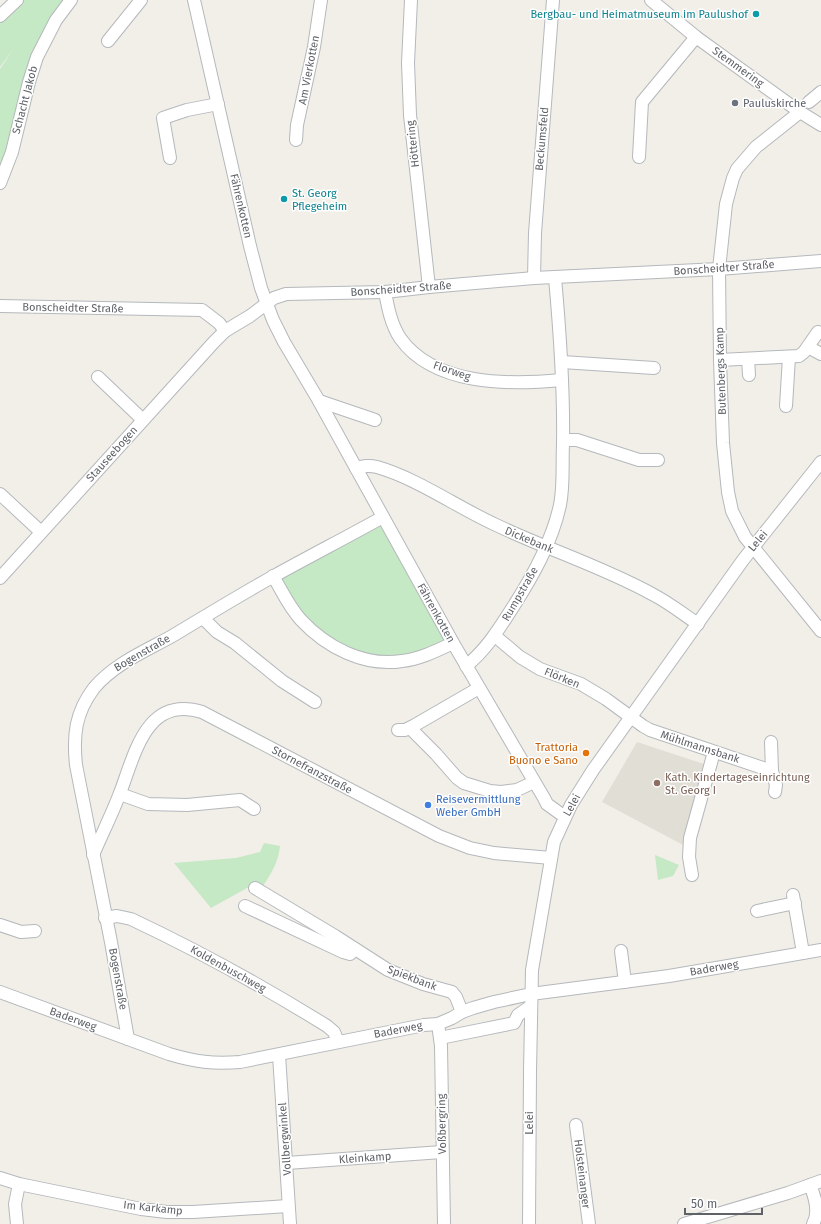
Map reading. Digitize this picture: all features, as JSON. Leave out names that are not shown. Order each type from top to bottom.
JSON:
[{"type":"street","name":"Schacht Jakob","points":[[0,183],[12,152],[29,82],[37,57],[56,20],[71,0]]},
{"type":"street","points":[[108,41],[141,0]]},
{"type":"street","name":"Fährenkotten","points":[[194,0],[250,246],[266,305],[284,342],[319,401],[453,644],[547,804],[565,817]]},
{"type":"street","name":"Am Vierkotten","points":[[296,140],[297,125],[313,53],[321,0]]},
{"type":"street","name":"Höttering","points":[[411,0],[408,63],[410,115],[429,286]]},
{"type":"street","name":"Beckumsfeld","points":[[534,278],[535,233],[553,0]]},
{"type":"street","name":"Stemmering","points":[[651,0],[696,36],[800,112],[821,125]]},
{"type":"street","points":[[639,157],[642,102],[696,36]]},
{"type":"street","points":[[809,102],[821,92]]},
{"type":"street","points":[[170,158],[163,118],[187,110],[218,104]]},
{"type":"street","name":"Butenbergs Kamp","points":[[800,112],[756,148],[735,171],[726,204],[719,269],[723,443],[728,492],[732,511],[738,525],[745,537],[754,546],[821,631]]},
{"type":"street","name":"Bonscheidter Straße","points":[[0,306],[202,310],[219,323],[226,331],[266,305],[274,298],[286,294],[385,292],[429,286],[534,278],[719,269],[821,261]]},
{"type":"street","name":"Rumpstraße","points":[[466,666],[477,658],[495,636],[529,583],[545,548],[560,506],[563,484],[562,362],[555,278]]},
{"type":"street","name":"Florweg","points":[[385,292],[388,311],[400,338],[416,354],[432,365],[455,374],[483,380],[528,382],[561,380]]},
{"type":"street","name":"Stauseebogen","points":[[0,578],[214,342],[226,331]]},
{"type":"street","points":[[720,360],[798,356],[808,347],[818,332]]},
{"type":"street","points":[[808,347],[821,354]]},
{"type":"street","points":[[786,406],[789,357]]},
{"type":"street","points":[[748,359],[749,375]]},
{"type":"street","points":[[562,362],[654,368]]},
{"type":"street","points":[[98,377],[143,420]]},
{"type":"street","points":[[319,401],[375,420]]},
{"type":"street","points":[[563,440],[577,440],[639,460],[658,460]]},
{"type":"street","name":"Lelei","points":[[530,1224],[532,970],[554,842],[565,817],[593,770],[754,546],[821,462]]},
{"type":"street","name":"Dickebank","points":[[356,468],[367,465],[378,467],[406,478],[493,524],[545,548],[589,563],[622,578],[654,594],[698,624]]},
{"type":"street","points":[[0,494],[41,532]]},
{"type":"street","name":"Bogenstraße","points":[[128,1039],[111,942],[105,918],[76,765],[74,743],[77,721],[86,700],[104,678],[119,665],[203,618],[273,576],[383,517]]},
{"type":"street","points":[[273,576],[290,606],[301,620],[322,639],[350,654],[371,660],[388,662],[401,661],[431,654],[453,644]]},
{"type":"street","points":[[203,618],[217,632],[235,643],[282,681],[315,702]]},
{"type":"street","name":"Flörken","points":[[495,636],[520,657],[533,665],[581,684],[606,699],[631,717]]},
{"type":"street","points":[[479,688],[404,729],[436,754],[457,778],[464,783],[501,792],[517,790],[534,782]]},
{"type":"street","name":"Stornefranzstraße","points":[[93,855],[120,794],[146,729],[155,720],[165,714],[175,709],[188,708],[202,712],[439,836],[470,848],[494,853],[551,858]]},
{"type":"street","name":"Mühlmannsbank","points":[[631,717],[642,726],[656,733],[772,771]]},
{"type":"street","points":[[771,742],[772,771],[776,785],[775,792]]},
{"type":"street","points":[[695,796],[712,751]]},
{"type":"street","points":[[692,875],[689,857],[690,838],[712,751]]},
{"type":"street","points":[[120,794],[148,804],[187,805],[240,800],[254,809]]},
{"type":"street","name":"Spiekbank","points":[[255,888],[388,970],[423,984],[452,992],[456,997],[462,1012]]},
{"type":"street","points":[[757,911],[794,899],[802,953]]},
{"type":"street","points":[[245,906],[343,952],[350,954],[355,949]]},
{"type":"street","name":"Koldenbuschweg","points":[[105,918],[117,916],[131,919],[209,958],[327,1026],[334,1032],[338,1042]]},
{"type":"street","points":[[0,925],[21,932],[35,931]]},
{"type":"street","name":"Baderweg","points":[[0,992],[169,1054],[190,1060],[217,1064],[240,1062],[279,1055],[424,1025],[438,1024],[462,1012],[494,1002],[531,994],[669,976],[821,950]]},
{"type":"street","points":[[621,951],[625,982]]},
{"type":"street","points":[[440,1038],[514,1023],[518,1015],[531,1006]]},
{"type":"street","name":"Voßbergring","points":[[438,1024],[440,1038],[444,1224]]},
{"type":"street","name":"Vollbergwinkel","points":[[279,1055],[290,1224]]},
{"type":"street","name":"Holsteinanger","points":[[576,1124],[589,1224]]},
{"type":"street","name":"Kleinkamp","points":[[287,1162],[442,1152]]},
{"type":"street","name":"Im Karkamp","points":[[0,1178],[19,1184],[141,1209],[167,1212],[193,1212],[288,1206]]},
{"type":"street","points":[[684,1224],[816,1183],[816,1222]]},
{"type":"street","points":[[17,1224],[15,1204],[19,1184]]},
{"type":"shaded area","name":"Kath. Kindertageseinrichtung St. Georg I","points":[[637,742],[707,765],[683,845],[602,802]]},
{"type":"green space","points":[[21,0],[76,0],[56,29],[31,78],[0,183],[0,69],[14,48],[0,67],[0,21]]},
{"type":"green space","points":[[383,517],[453,643],[427,655],[360,657],[301,620],[273,576]]},
{"type":"green space","points":[[264,843],[280,846],[274,867],[263,886],[258,882],[211,908],[174,863],[236,858],[260,852]]},
{"type":"green space","points":[[655,855],[679,865],[673,876],[658,880]]},
{"type":"place","name":"Bergbau- und Heimatmuseum im Paulushof","points":[[756,14]]},
{"type":"place","name":"Pauluskirche","points":[[735,103]]},
{"type":"place","name":"St. Georg Pflegeheim","points":[[284,199]]},
{"type":"place","name":"Trattoria Buono e Sano","points":[[586,753]]},
{"type":"place","name":"Kath. Kindertageseinrichtung St. Georg I","points":[[657,783]]},
{"type":"place","name":"Reisevermittlung Weber GmbH","points":[[428,805]]}]
